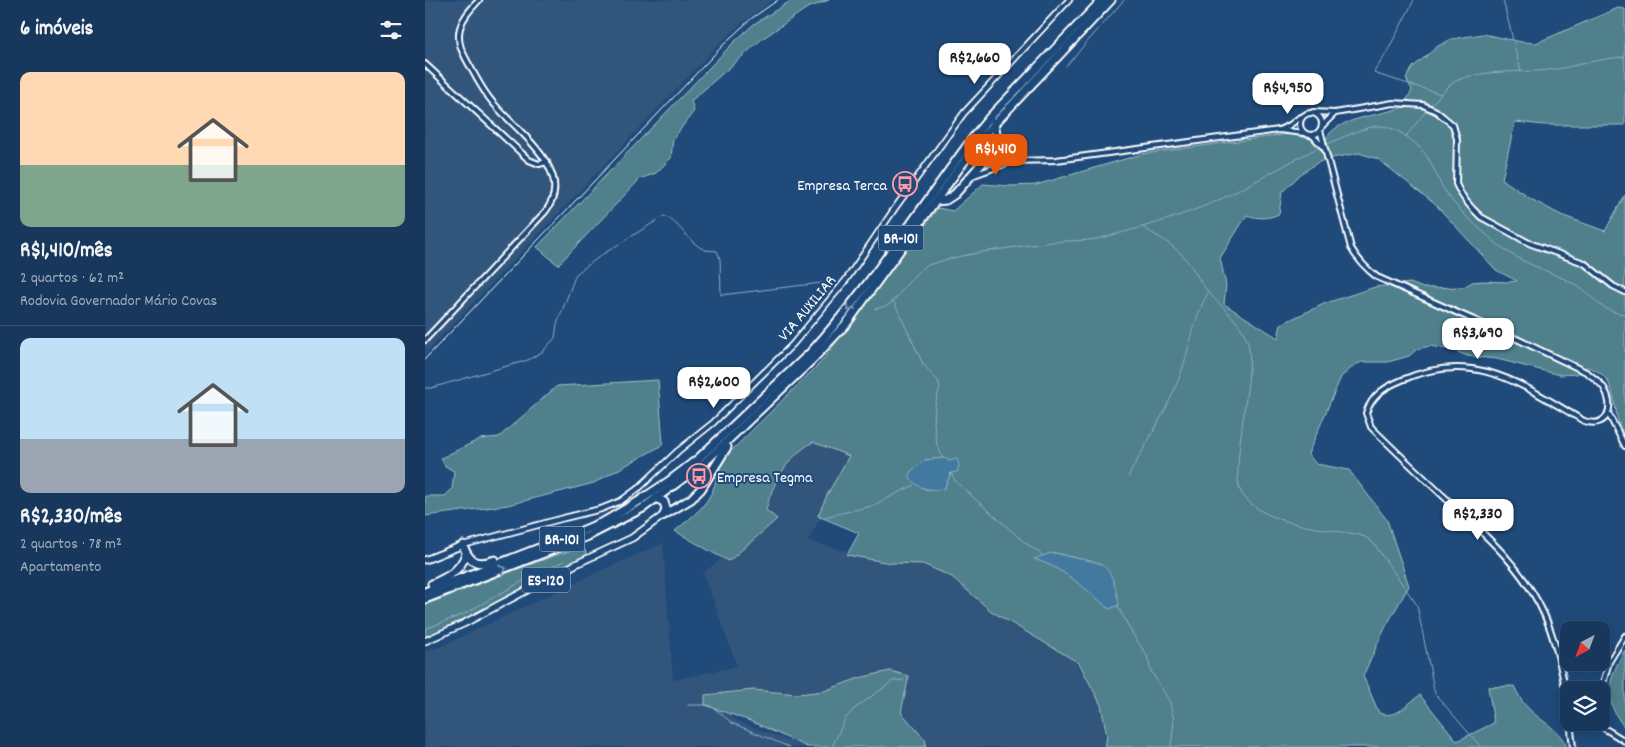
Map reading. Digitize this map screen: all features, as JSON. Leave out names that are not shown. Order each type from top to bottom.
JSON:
[{"type":"highway","name":"BR-101","points":[[425,592],[605,521],[663,486],[689,466],[811,352],[860,294],[975,135],[1102,0]]},
{"type":"highway","name":"BR-101","points":[[425,599],[588,536],[630,515],[705,462],[813,359],[847,323],[994,122],[1111,0]]},
{"type":"highway","points":[[936,201],[946,200],[955,194],[999,146],[994,122]]},
{"type":"highway","points":[[664,515],[691,499],[701,489],[719,457],[741,429]]},
{"type":"highway","points":[[656,498],[665,502],[666,509],[664,515]]},
{"type":"highway","points":[[463,545],[466,554],[471,560],[481,563],[529,551]]},
{"type":"highway","points":[[425,588],[455,572],[463,562],[466,554]]},
{"type":"main road","name":"ES-120","points":[[425,641],[463,624],[576,564],[632,538],[664,515]]},
{"type":"main road","points":[[425,560],[463,545]]},
{"type":"street","points":[[425,340],[547,209],[553,197],[555,187],[552,172],[547,162],[490,100],[462,53],[459,39],[461,24],[479,0]]},
{"type":"street","name":"VIA AUXILIAR","points":[[463,545],[601,509],[621,501],[713,423],[793,344],[845,280],[964,113],[1069,0]]},
{"type":"street","points":[[425,64],[529,160],[536,164],[547,162]]},
{"type":"street","points":[[1279,130],[1290,125],[1305,114],[1313,112],[1335,113],[1393,103],[1423,105],[1436,111],[1453,125],[1457,139],[1456,184],[1481,217],[1529,242],[1584,262],[1613,286],[1625,292]]},
{"type":"street","points":[[1313,112],[1320,118],[1324,148],[1351,248],[1365,268],[1377,277],[1586,372],[1603,387],[1610,405],[1608,413],[1603,420],[1591,424],[1518,383],[1485,371],[1459,368],[1425,372],[1390,386],[1380,391],[1373,399],[1366,413],[1371,427],[1491,540],[1531,589],[1544,613],[1552,634],[1563,681]]},
{"type":"street","points":[[1312,135],[1335,113]]},
{"type":"street","points":[[1304,133],[1299,125],[1299,121],[1305,114]]},
{"type":"street","points":[[973,174],[1013,161],[1056,160],[1279,130],[1312,135],[1324,148]]},
{"type":"street","points":[[999,146],[1013,161]]},
{"type":"street","points":[[1608,413],[1625,446]]},
{"type":"street","points":[[1604,681],[1609,662],[1625,636]]},
{"type":"street","points":[[1571,731],[1573,747]]},
{"type":"street","points":[[1610,731],[1625,740]]},
{"type":"shaded area","points":[[425,0],[773,0],[741,24],[719,44],[425,354]]},
{"type":"shaded area","points":[[813,430],[855,453],[808,541],[880,560],[932,562],[1071,657],[1102,698],[1108,747],[921,747],[743,689],[712,701],[737,721],[805,747],[425,747],[425,651],[442,646],[663,543],[673,680],[737,666],[703,573],[769,521],[757,510],[780,466]]},
{"type":"shaded area","points":[[945,458],[949,461],[957,459],[959,466],[957,472],[951,473],[944,489],[921,487],[910,478],[910,472],[925,460]]},
{"type":"shaded area","points":[[1056,553],[1100,564],[1111,576],[1119,605],[1109,609],[1065,574],[1034,559]]},
{"type":"green space","points":[[792,0],[829,0],[807,8],[762,39],[691,101],[694,111],[673,139],[671,158],[656,173],[640,179],[558,265],[537,247],[733,43],[754,24]]},
{"type":"green space","points":[[1618,8],[1625,9],[1625,125],[1545,125],[1515,122],[1502,179],[1531,199],[1561,215],[1605,231],[1625,195],[1625,437],[1618,421],[1609,384],[1602,374],[1596,370],[1588,367],[1576,374],[1560,375],[1497,359],[1467,356],[1453,350],[1430,346],[1417,349],[1409,356],[1388,362],[1362,362],[1355,365],[1341,377],[1308,454],[1316,464],[1349,470],[1387,520],[1409,586],[1385,628],[1363,676],[1379,713],[1396,713],[1420,695],[1457,741],[1494,723],[1488,687],[1514,686],[1525,705],[1564,740],[1567,747],[1105,747],[1107,736],[1101,705],[1079,663],[991,611],[952,577],[923,564],[890,563],[847,555],[859,533],[818,516],[827,495],[849,456],[813,442],[796,455],[782,471],[772,490],[766,510],[777,519],[729,561],[675,531],[706,502],[715,485],[720,462],[822,361],[938,208],[953,211],[983,184],[1036,185],[1142,154],[1289,134],[1324,142],[1331,132],[1346,123],[1403,107],[1412,90],[1406,78],[1413,67],[1438,46],[1452,39],[1483,34],[1536,43]],"holes":[[[1359,153],[1378,159],[1436,205],[1496,270],[1517,281],[1472,282],[1464,287],[1423,288],[1410,283],[1375,287],[1326,303],[1281,324],[1278,338],[1224,304],[1226,285],[1220,258],[1247,215],[1263,218],[1279,214],[1282,192],[1301,174],[1317,163],[1327,159]],[[945,458],[949,461],[951,473],[944,489],[924,489],[925,460]],[[1056,553],[1101,564],[1109,609],[1066,574],[1035,559]]]},
{"type":"green space","points":[[658,380],[663,443],[659,447],[594,483],[508,505],[425,516],[425,496],[445,496],[452,489],[454,471],[445,466],[441,458],[480,439],[499,437],[557,386]]},
{"type":"green space","points":[[583,546],[587,555],[571,567],[425,638],[425,605]]},
{"type":"green space","points":[[1625,650],[1625,728],[1618,718],[1610,699],[1611,680]]},
{"type":"green space","points":[[890,671],[909,676],[901,712],[926,741],[925,747],[807,747],[753,722],[705,705],[705,695],[753,690],[798,694],[824,691],[859,678]]},
{"type":"waterway","points":[[1066,66],[1124,0]]},
{"type":"waterway","points":[[1414,0],[1386,54],[1374,72],[1441,94]]},
{"type":"waterway","points":[[1503,0],[1521,72]]},
{"type":"waterway","points":[[1406,136],[1446,89],[1458,80],[1469,76],[1557,69],[1625,57]]},
{"type":"waterway","points":[[1325,145],[1374,126],[1386,127],[1400,132],[1424,153],[1443,188],[1457,206],[1496,243],[1514,256],[1581,288],[1603,307],[1616,313],[1625,314]]},
{"type":"waterway","points":[[875,309],[890,304],[912,278],[928,265],[990,251],[1052,242],[1099,239],[1157,223],[1208,205],[1322,146]]},
{"type":"waterway","points":[[425,388],[431,388],[528,360],[542,352],[555,338],[557,324],[576,274],[603,254],[664,216],[699,247],[705,250],[717,251],[720,259],[721,295],[821,283],[831,284]]},
{"type":"waterway","points":[[1143,227],[1170,244],[1183,255],[1209,293],[1239,325],[1247,339],[1250,362],[1238,468],[1238,484],[1242,494],[1261,510],[1285,521],[1361,535],[1374,544],[1417,605],[1435,694],[1481,747]]},
{"type":"waterway","points":[[1128,477],[1173,393],[1182,370],[1198,314],[1208,293]]},
{"type":"waterway","points":[[893,300],[923,364],[940,386],[935,405],[934,424],[937,445],[943,458]]},
{"type":"waterway","points":[[951,473],[955,481],[1023,541],[1042,555]]},
{"type":"waterway","points":[[820,518],[872,506],[914,485]]},
{"type":"waterway","points":[[425,629],[464,614],[521,582],[564,561]]},
{"type":"waterway","points":[[1117,605],[1147,656],[1151,671],[1170,702],[1174,721],[1171,747]]},
{"type":"waterway","points":[[832,747],[845,719],[854,709],[893,681],[904,680]]},
{"type":"waterway","points":[[688,705],[710,705],[732,723],[789,747]]},
{"type":"railway","points":[[425,359],[730,38],[752,18],[778,0]]},
{"type":"place","name":"Empresa Terca","points":[[905,184]]},
{"type":"place","name":"Empresa Tegma","points":[[699,476]]}]
